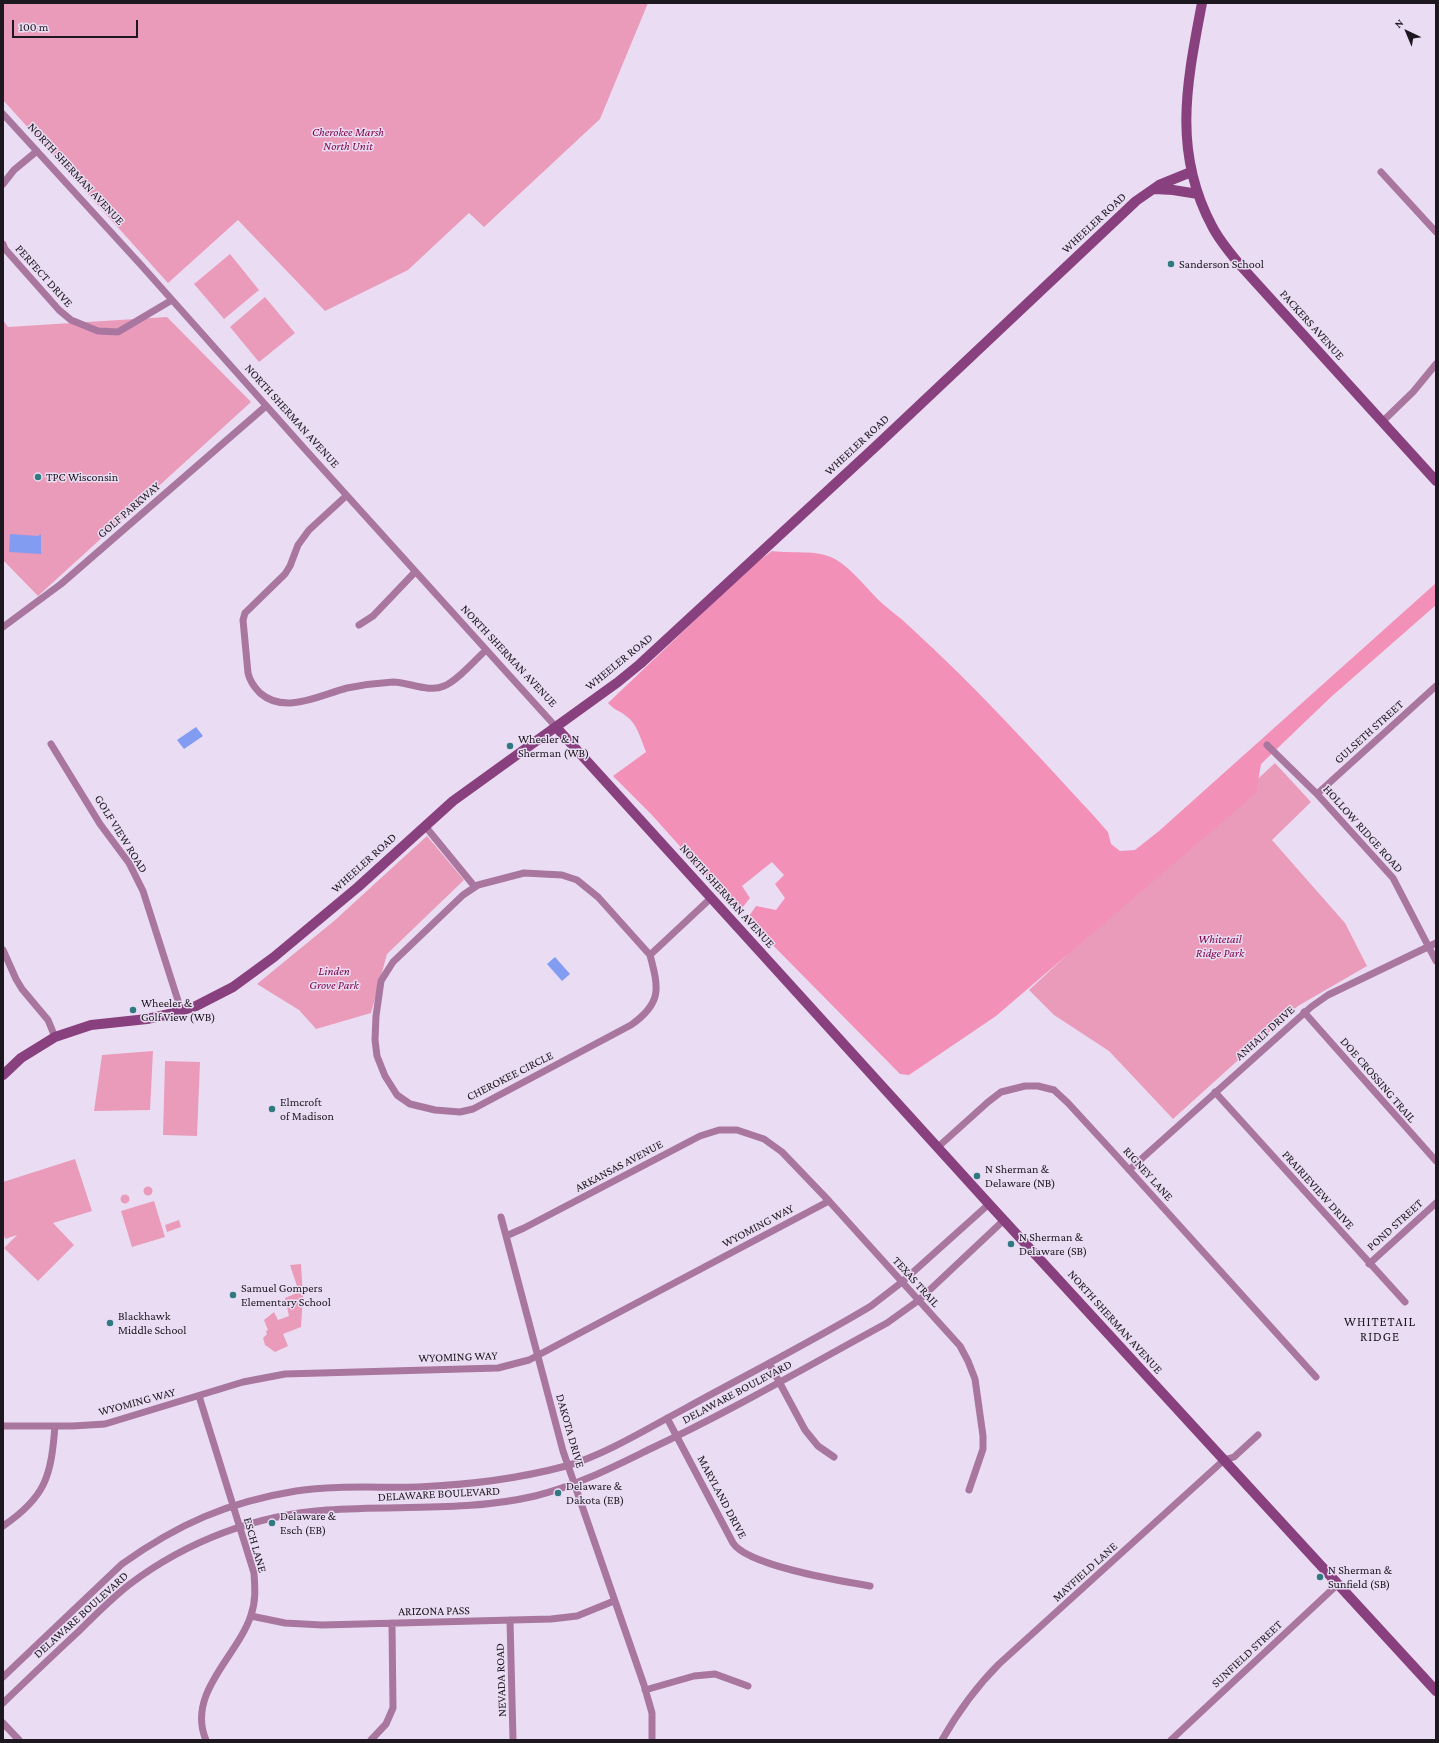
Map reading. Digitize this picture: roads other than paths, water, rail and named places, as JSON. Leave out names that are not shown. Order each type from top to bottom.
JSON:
[{"type":"street","name":"PACKERS AVENUE","points":[[1202,3],[1192,58],[1187,98],[1186,140],[1191,172],[1198,194],[1212,227],[1240,265],[1436,481]]},
{"type":"street","name":"NORTH SHERMAN AVENUE","points":[[3,114],[172,300],[485,651],[712,898],[989,1204],[1436,1691]]},
{"type":"street","points":[[3,184],[14,170],[36,151]]},
{"type":"street","name":"WHEELER ROAD","points":[[3,1075],[21,1058],[55,1037],[91,1025],[147,1019],[181,1010],[216,997],[256,972],[358,887],[453,801],[618,682],[640,664],[874,448],[1105,229],[1152,189],[1191,172]]},
{"type":"street","points":[[1380,172],[1436,232]]},
{"type":"street","points":[[1152,189],[1173,190],[1198,194]]},
{"type":"street","name":"PERFECT DRIVE","points":[[3,244],[5,249],[59,310],[71,320],[98,331],[118,332],[172,300]]},
{"type":"street","points":[[1383,421],[1413,392],[1436,364]]},
{"type":"street","name":"GOLF PARKWAY","points":[[3,626],[61,584],[266,406]]},
{"type":"street","points":[[346,496],[306,533],[285,574],[247,610],[243,620],[250,680],[267,698],[280,703],[314,699],[352,687],[394,682],[438,688],[448,684],[485,651]]},
{"type":"street","points":[[359,625],[373,616],[415,572]]},
{"type":"street","name":"GULSETH STREET","points":[[1317,794],[1436,686]]},
{"type":"street","name":"GOLF VIEW ROAD","points":[[51,744],[100,824],[129,863],[143,891],[181,1010]]},
{"type":"street","name":"HOLLOW RIDGE ROAD","points":[[1267,745],[1317,794],[1394,878],[1436,961]]},
{"type":"street","points":[[425,826],[475,886]]},
{"type":"street","name":"CHEROKEE CIRCLE","points":[[524,873],[562,875],[577,880],[598,897],[650,955],[657,980],[654,1002],[645,1015],[631,1025],[473,1109],[460,1112],[435,1110],[410,1104],[397,1095],[385,1076],[377,1056],[375,1040],[376,1016],[381,981],[393,962],[463,895],[475,886],[524,873]]},
{"type":"street","points":[[650,955],[712,898]]},
{"type":"street","name":"ANHALT DRIVE","points":[[1129,1170],[1304,1012],[1328,996],[1436,942]]},
{"type":"street","points":[[3,950],[22,989],[48,1020],[55,1037]]},
{"type":"street","name":"DOE CROSSING TRAIL","points":[[1304,1012],[1436,1161]]},
{"type":"street","name":"RIGNEY LANE","points":[[938,1147],[1001,1092],[1018,1087],[1038,1086],[1054,1090],[1068,1103],[1316,1377]]},
{"type":"street","name":"PRAIRIEVIEW DRIVE","points":[[1215,1092],[1369,1264],[1405,1302]]},
{"type":"street","name":"ARKANSAS AVENUE","points":[[506,1236],[700,1136],[719,1130],[733,1130],[746,1133]]},
{"type":"street","name":"TEXAS TRAIL","points":[[746,1133],[764,1139],[782,1152],[829,1201],[960,1346],[968,1361],[974,1379],[982,1426],[983,1449],[969,1490]]},
{"type":"street","name":"WYOMING WAY","points":[[3,1426],[105,1424],[249,1380],[285,1374],[498,1368],[529,1360],[829,1201]]},
{"type":"street","name":"POND STREET","points":[[1369,1264],[1436,1203]]},
{"type":"street","name":"DELAWARE BOULEVARD","points":[[3,1677],[122,1564],[174,1530],[198,1518],[232,1506],[296,1491],[325,1488],[472,1484],[521,1477],[568,1465],[600,1452],[667,1418],[871,1306],[902,1282],[989,1204]]},
{"type":"street","name":"DAKOTA DRIVE","points":[[501,1216],[568,1465],[652,1713],[652,1740]]},
{"type":"street","name":"DELAWARE BOULEVARD","points":[[3,1703],[128,1586],[171,1557],[198,1543],[240,1527],[292,1514],[326,1510],[447,1506],[500,1502],[535,1496],[574,1484],[677,1436],[887,1323],[919,1300],[1004,1220]]},
{"type":"street","points":[[769,1363],[813,1441],[834,1457]]},
{"type":"street","name":"ESCH LANE","points":[[199,1396],[254,1573],[256,1596],[251,1616],[240,1641],[215,1676],[208,1691],[201,1718],[201,1726],[206,1740]]},
{"type":"street","name":"MARYLAND DRIVE","points":[[667,1418],[733,1543],[739,1551],[754,1558],[779,1566],[870,1586]]},
{"type":"street","points":[[3,1526],[21,1514],[39,1494],[51,1466],[55,1426]]},
{"type":"street","name":"MAYFIELD LANE","points":[[942,1740],[953,1720],[971,1695],[999,1664],[1224,1460],[1234,1457],[1258,1436]]},
{"type":"street","name":"SUNFIELD STREET","points":[[1171,1740],[1338,1584]]},
{"type":"street","name":"ARIZONA PASS","points":[[251,1616],[285,1623],[322,1625],[510,1620],[577,1616],[614,1601]]},
{"type":"street","name":"NEVADA ROAD","points":[[510,1620],[513,1740]]},
{"type":"street","points":[[371,1740],[386,1724],[393,1708],[392,1623]]},
{"type":"street","points":[[645,1690],[694,1676],[715,1674],[748,1686]]},
{"type":"street","points":[[3,1723],[19,1740]]},
{"type":"water","points":[[10,534],[38,536],[41,534],[41,554],[9,552]]},
{"type":"water","points":[[196,727],[203,736],[184,749],[177,740]]},
{"type":"water","points":[[555,957],[570,974],[562,981],[547,964]]},
{"type":"place","name":"Sanderson School","points":[[1171,264]]},
{"type":"place","name":"TPC Wisconsin","points":[[38,477]]},
{"type":"place","name":"Wheeler & N Sherman (WB)","points":[[510,746]]},
{"type":"place","name":"Wheeler & Golf View (WB)","points":[[133,1010]]},
{"type":"place","name":"Elmcroft of Madison","points":[[272,1109]]},
{"type":"place","name":"N Sherman & Delaware (NB)","points":[[977,1176]]},
{"type":"place","name":"N Sherman & Delaware (SB)","points":[[1011,1244]]},
{"type":"place","name":"Samuel Gompers Elementary School","points":[[233,1295]]},
{"type":"place","name":"Blackhawk Middle School","points":[[110,1323]]},
{"type":"place","name":"Delaware & Dakota (EB)","points":[[558,1493]]},
{"type":"place","name":"Delaware & Esch (EB)","points":[[272,1523]]},
{"type":"place","name":"N Sherman & Sunfield (SB)","points":[[1320,1577]]},
{"type":"district","name":"WHITETAIL RIDGE","points":[[1380,1330]]},
{"type":"park label","name":"Cherokee Marsh North Unit","points":[[348,139]]},
{"type":"park label","name":"Whitetail Ridge Park","points":[[1220,946]]},
{"type":"park label","name":"Linden Grove Park","points":[[334,978]]}]
